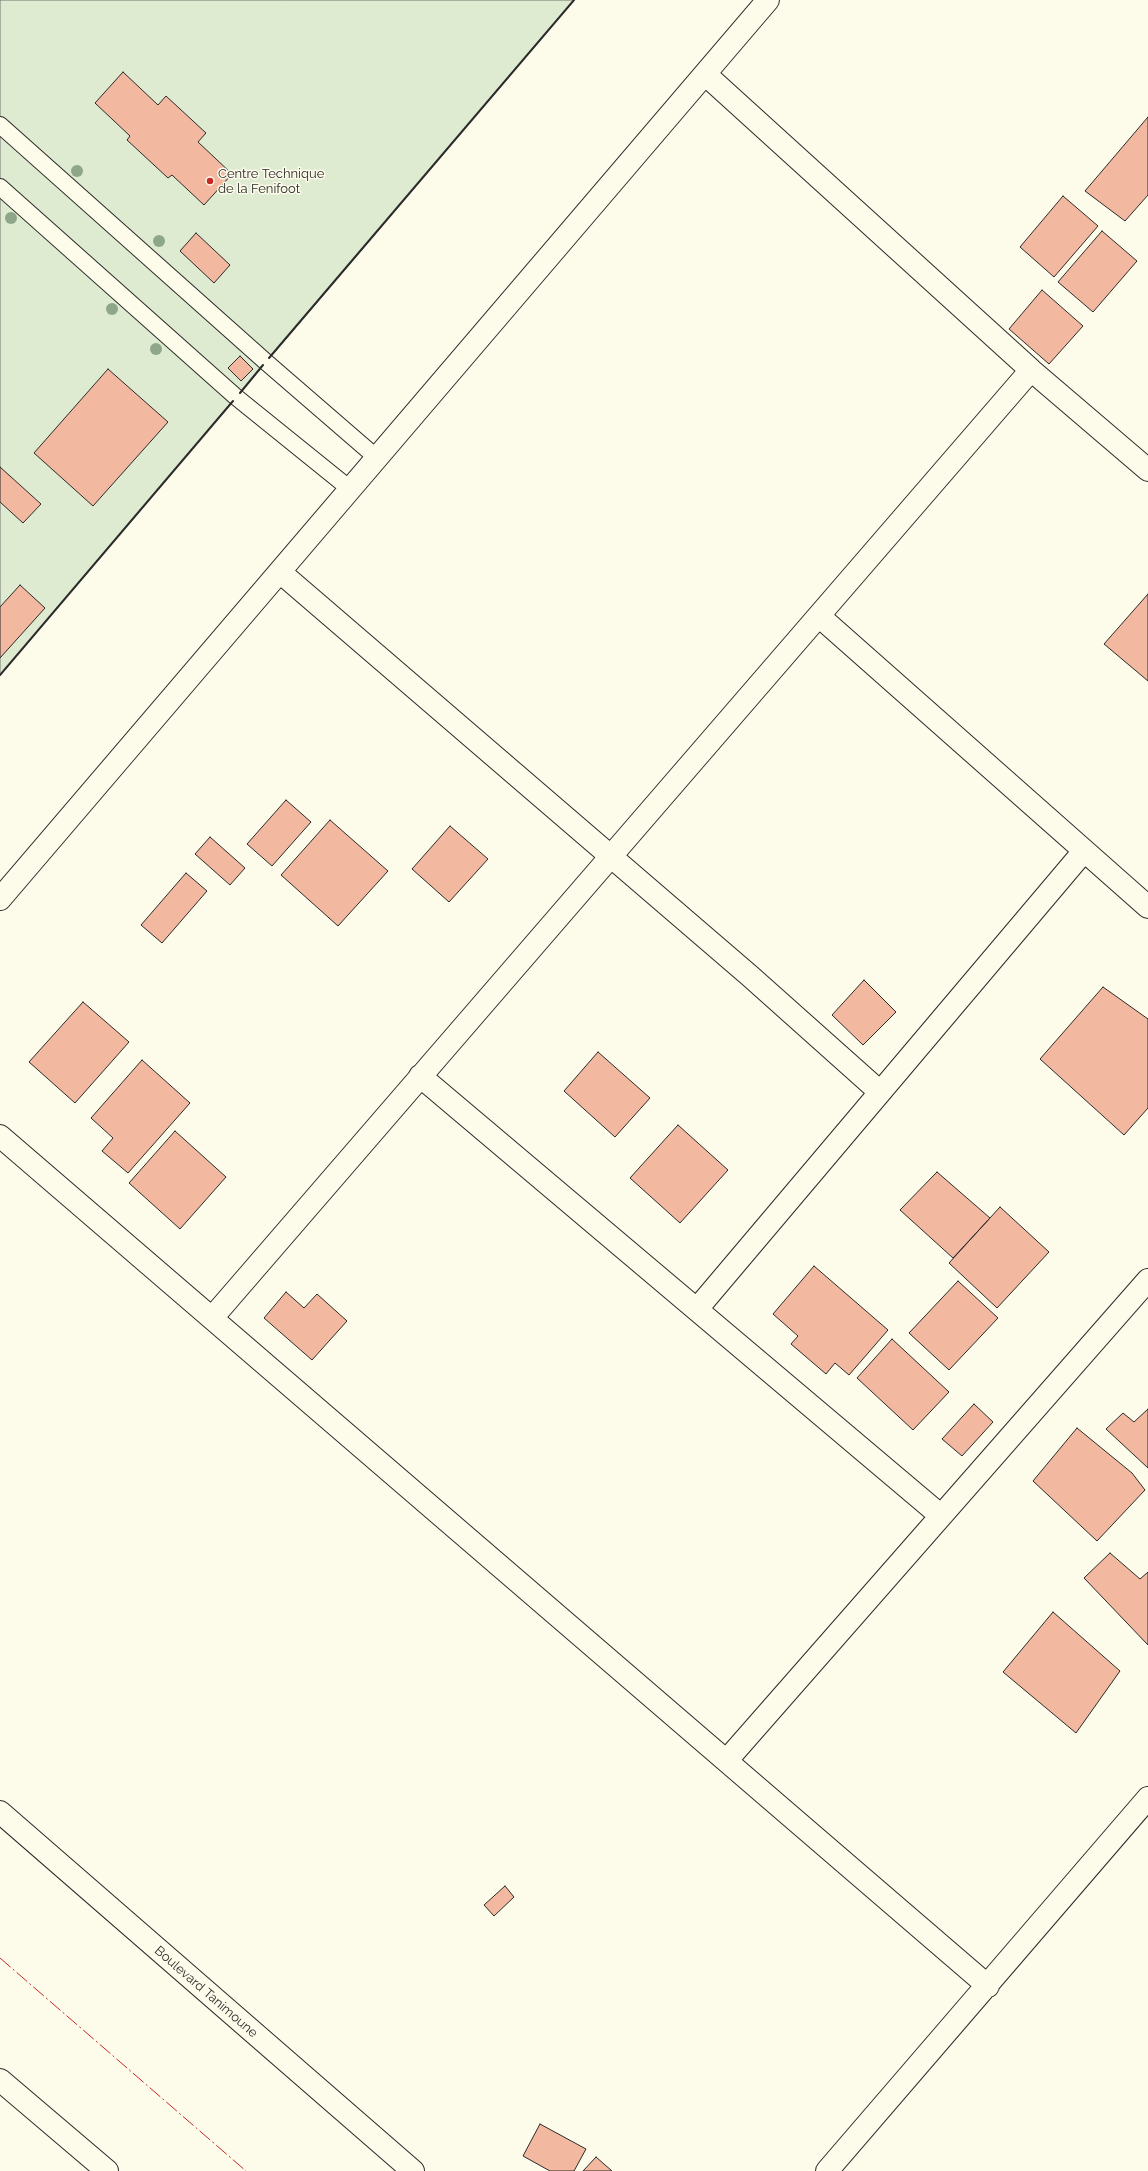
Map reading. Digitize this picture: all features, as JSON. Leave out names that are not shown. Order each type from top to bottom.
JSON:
[{"type":"street","points":[[0,899],[768,0]]},
{"type":"street","points":[[705,74],[1031,370],[1148,470]]},
{"type":"street","points":[[212,1318],[1031,370]]},
{"type":"street","points":[[280,572],[750,976],[880,1092]]},
{"type":"street","points":[[819,616],[1148,907]]},
{"type":"street","points":[[697,1309],[1084,851]]},
{"type":"street","points":[[420,1076],[940,1515]]},
{"type":"street","points":[[0,1136],[988,1986]]},
{"type":"street","points":[[727,1760],[940,1515],[1148,1280]]},
{"type":"street","points":[[826,2171],[988,1986],[1148,1798]]},
{"type":"street","name":"Boulevard Tanimoune","points":[[0,1812],[412,2171]]},
{"type":"street","points":[[0,2080],[107,2171]]},
{"type":"lane","points":[[0,125],[377,458]]},
{"type":"lane","points":[[0,187],[236,397],[350,489]]},
{"type":"green space","name":"Centre Technique de la Fenifoot","points":[[0,0],[574,0],[0,675]]},
{"type":"building","points":[[123,72],[158,105],[166,96],[206,133],[198,142],[232,174],[204,205],[172,175],[168,178],[127,140],[130,136],[95,103]]},
{"type":"building","points":[[1148,117],[1148,195],[1125,221],[1085,191]]},
{"type":"building","points":[[1063,196],[1098,226],[1054,277],[1020,247]]},
{"type":"building","points":[[1102,231],[1137,261],[1093,312],[1058,282]]},
{"type":"building","points":[[196,233],[230,265],[214,283],[180,251]]},
{"type":"building","points":[[1042,290],[1083,326],[1049,364],[1009,329]]},
{"type":"building","points":[[240,356],[253,369],[241,381],[228,368]]},
{"type":"building","points":[[108,369],[168,422],[93,506],[34,453]]},
{"type":"building","points":[[0,467],[41,504],[23,523],[0,502]]},
{"type":"building","points":[[20,585],[45,608],[0,658],[0,607]]},
{"type":"building","points":[[1148,594],[1148,681],[1104,644]]},
{"type":"building","points":[[286,800],[311,822],[272,866],[247,844]]},
{"type":"building","points":[[330,820],[388,871],[338,926],[281,875]]},
{"type":"building","points":[[450,826],[488,859],[449,902],[412,869]]},
{"type":"building","points":[[210,837],[245,868],[230,885],[195,854]]},
{"type":"building","points":[[186,873],[207,891],[162,943],[141,925]]},
{"type":"building","points":[[864,980],[896,1012],[863,1045],[832,1015]]},
{"type":"building","points":[[1103,987],[1148,1019],[1148,1108],[1124,1135],[1040,1059]]},
{"type":"building","points":[[83,1002],[129,1042],[75,1103],[29,1062]]},
{"type":"building","points":[[598,1052],[650,1098],[615,1137],[564,1091]]},
{"type":"building","points":[[142,1060],[190,1103],[128,1173],[102,1151],[113,1138],[91,1118]]},
{"type":"building","points":[[678,1125],[728,1170],[680,1223],[630,1178]]},
{"type":"building","points":[[175,1131],[226,1177],[180,1229],[129,1183]]},
{"type":"building","points":[[937,1172],[990,1218],[953,1258],[900,1210]]},
{"type":"building","points":[[1000,1207],[1049,1252],[997,1308],[949,1263]]},
{"type":"building","points":[[814,1266],[888,1330],[849,1375],[835,1363],[826,1374],[791,1344],[798,1336],[773,1314]]},
{"type":"building","points":[[958,1281],[998,1318],[949,1370],[909,1333]]},
{"type":"building","points":[[286,1292],[304,1308],[317,1294],[347,1321],[312,1360],[264,1318]]},
{"type":"building","points":[[892,1339],[949,1392],[913,1430],[857,1378]]},
{"type":"building","points":[[974,1404],[993,1422],[962,1456],[942,1439]]},
{"type":"building","points":[[1148,1409],[1148,1468],[1106,1429],[1123,1413],[1134,1422]]},
{"type":"building","points":[[1077,1428],[1132,1473],[1145,1490],[1097,1541],[1033,1481]]},
{"type":"building","points":[[1110,1553],[1140,1579],[1148,1572],[1148,1645],[1084,1578]]},
{"type":"building","points":[[1053,1612],[1120,1671],[1076,1733],[1003,1672]]},
{"type":"building","points":[[505,1886],[514,1897],[494,1916],[484,1905]]},
{"type":"building","points":[[540,2124],[586,2149],[574,2171],[550,2171],[523,2156]]},
{"type":"building","points":[[596,2157],[612,2171],[583,2171]]},
{"type":"wall","points":[[269,358],[574,0]]},
{"type":"wall","points":[[240,393],[263,365]]},
{"type":"wall","points":[[0,675],[233,401]]},
{"type":"power","points":[[0,1958],[246,2171]]},
{"type":"place","name":"Centre Technique de la Fenifoot","points":[[210,181]]}]
